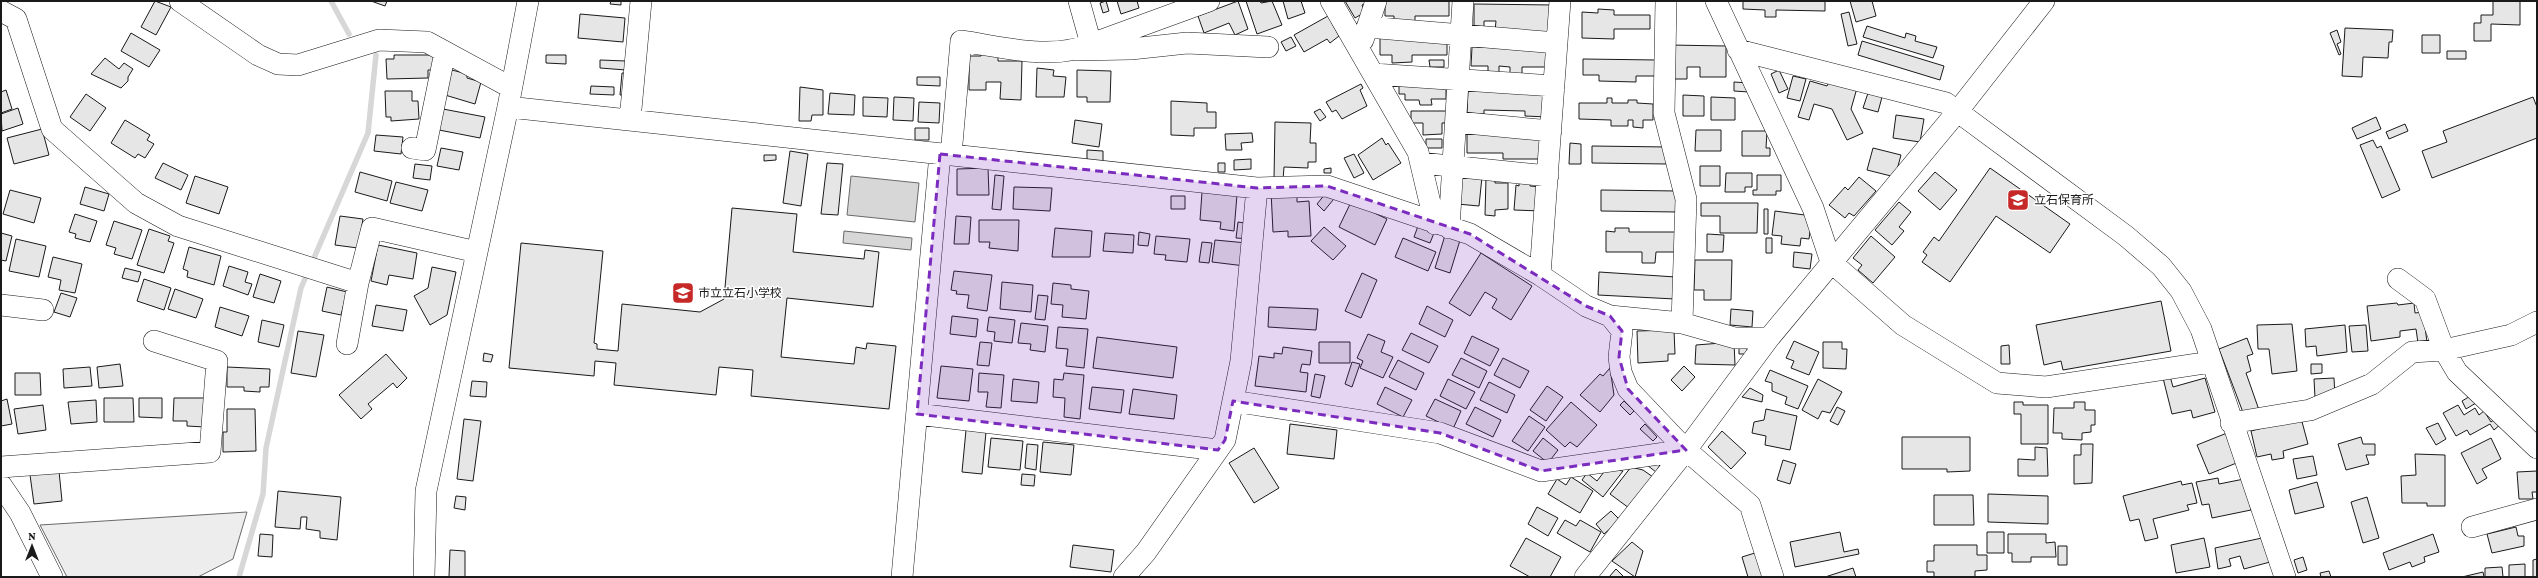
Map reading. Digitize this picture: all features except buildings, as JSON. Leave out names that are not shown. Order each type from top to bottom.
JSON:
[{"type":"street","points":[[180,1],[258,55],[278,64],[298,65],[379,40],[427,42],[510,87]]},
{"type":"street","points":[[424,577],[426,490],[508,107],[510,87],[528,1]]},
{"type":"street","points":[[630,120],[641,1]]},
{"type":"street","points":[[1079,1],[1083,47]]},
{"type":"street","points":[[1083,47],[1209,1]]},
{"type":"street","points":[[1331,1],[1418,152],[1442,226]]},
{"type":"street","points":[[1359,50],[1376,1]]},
{"type":"street","points":[[1442,226],[1453,166],[1463,1]]},
{"type":"street","points":[[1540,275],[1560,1]]},
{"type":"street","points":[[1666,1],[1664,113],[1686,199],[1682,323]]},
{"type":"street","points":[[1716,1],[1813,208],[1831,262],[1903,325],[1997,383],[2046,387],[2211,362]]},
{"type":"street","points":[[1586,577],[1686,450],[1769,338],[1956,112],[2044,1]]},
{"type":"street","points":[[1,11],[16,19],[52,129],[136,203],[178,226],[358,283]]},
{"type":"street","points":[[1367,27],[1558,43]]},
{"type":"street","points":[[902,577],[917,414],[945,154],[961,41],[1040,52],[1083,47],[1132,49],[1188,43],[1268,47]]},
{"type":"street","points":[[1738,50],[1946,103],[1956,112],[2126,236],[2162,266],[2181,291],[2201,329],[2231,422],[2285,577]]},
{"type":"street","points":[[412,148],[425,150],[445,52]]},
{"type":"street","points":[[1373,74],[1554,86]]},
{"type":"street","points":[[508,107],[1257,188],[1327,186],[1442,226],[1470,234],[1540,275],[1586,306],[1610,316],[1682,323],[1735,338],[1769,338]]},
{"type":"street","points":[[1456,122],[1551,131]]},
{"type":"street","points":[[1421,162],[1548,176]]},
{"type":"street","points":[[1124,577],[1146,552],[1225,440],[1241,362],[1257,188]]},
{"type":"street","points":[[347,344],[358,283],[372,228],[477,252]]},
{"type":"street","points":[[2398,278],[2425,299],[2444,350],[2457,372],[2537,448]]},
{"type":"street","points":[[1,305],[43,310]]},
{"type":"street","points":[[1610,316],[1622,331],[1619,357],[1621,372],[1628,390],[1686,450],[1750,505],[1773,577]]},
{"type":"street","points":[[2231,422],[2310,410],[2372,384],[2412,352],[2444,350],[2511,335],[2537,322]]},
{"type":"street","points":[[1,468],[210,452],[217,361],[154,340]]},
{"type":"street","points":[[1232,401],[1440,433],[1541,471],[1686,450]]},
{"type":"street","points":[[917,414],[1218,450]]},
{"type":"street","points":[[1,485],[20,513],[52,577]]},
{"type":"street","points":[[2472,527],[2537,509]]},
{"type":"highlighted area","points":[[940,154],[1257,188],[1327,186],[1470,234],[1586,306],[1610,316],[1622,331],[1619,357],[1628,389],[1686,450],[1541,471],[1440,433],[1233,401],[1225,440],[1218,450],[917,414]]},
{"type":"shaded area","points":[[851,176],[919,183],[915,222],[847,215]]},
{"type":"shaded area","points":[[844,231],[912,238],[911,250],[843,243]]},
{"type":"shaded area","points":[[247,512],[233,559],[198,577],[67,577],[40,525]]},
{"type":"waterway","points":[[331,1],[349,34]]},
{"type":"waterway","points":[[239,577],[263,494],[266,448],[301,288],[368,133],[376,55]]},
{"type":"place","name":"立石保育所","points":[[2018,200]]},
{"type":"place","name":"市立立石小学校","points":[[683,293]]}]
